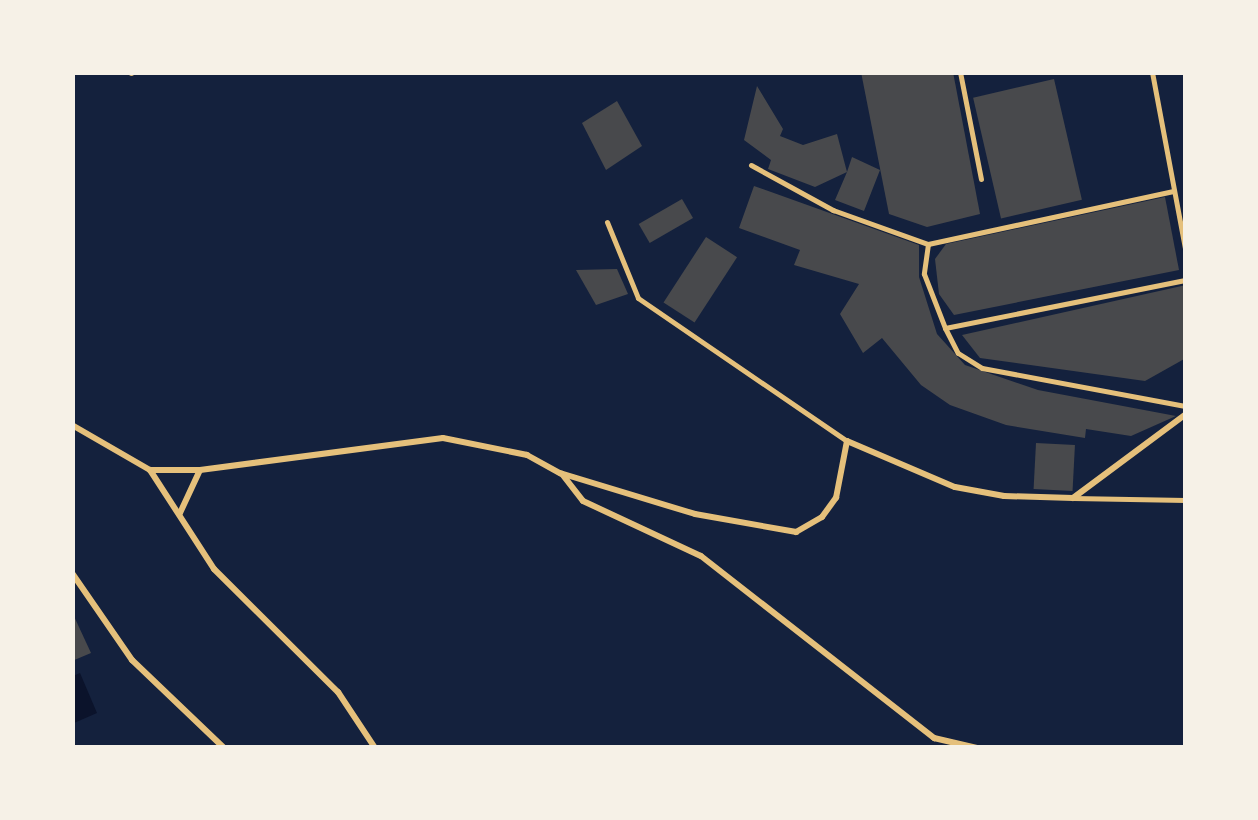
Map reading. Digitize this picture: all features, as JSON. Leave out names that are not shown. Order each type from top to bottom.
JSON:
[{"type":"street","points":[[960,72],[981,178]]},
{"type":"street","points":[[1152,72],[1186,254]]},
{"type":"street","points":[[751,164],[833,210],[928,244],[1173,191]]},
{"type":"street","points":[[607,222],[638,298],[847,441],[955,486],[1004,496],[1186,500]]},
{"type":"street","points":[[928,244],[924,274],[958,353],[982,368],[1186,406]]},
{"type":"street","points":[[945,328],[1186,280]]},
{"type":"street","points":[[1073,498],[1186,414]]},
{"type":"street","points":[[72,425],[150,470],[231,589],[338,692],[375,748]]},
{"type":"street","points":[[150,470],[200,470],[444,438],[527,455],[560,472],[735,525],[796,532],[822,517],[836,498],[847,441]]},
{"type":"street","points":[[180,514],[200,470]]},
{"type":"street","points":[[560,472],[583,500],[701,556],[934,738],[976,748]]},
{"type":"street","points":[[72,572],[132,660],[224,748]]},
{"type":"water","points":[[80,673],[97,713],[74,723],[73,676]]},
{"type":"building","points":[[861,72],[953,72],[980,214],[927,227],[889,214]]},
{"type":"building","points":[[1054,79],[1082,200],[1001,218],[973,98]]},
{"type":"building","points":[[757,86],[783,129],[780,136],[803,145],[837,134],[847,172],[815,187],[768,169],[771,160],[744,140]]},
{"type":"building","points":[[617,101],[642,146],[606,170],[582,123]]},
{"type":"building","points":[[852,157],[880,170],[864,211],[835,200]]},
{"type":"building","points":[[754,186],[919,245],[919,277],[937,334],[965,365],[1038,390],[1176,416],[1131,436],[1086,429],[1085,438],[1006,425],[950,405],[921,385],[882,338],[863,353],[840,314],[859,284],[794,265],[800,250],[739,228]]},
{"type":"building","points":[[1165,197],[1179,270],[954,315],[939,294],[935,259],[946,244]]},
{"type":"building","points":[[682,199],[693,218],[650,243],[639,224]]},
{"type":"building","points":[[706,237],[737,257],[695,323],[664,302]]},
{"type":"building","points":[[617,269],[628,294],[596,305],[576,270]]},
{"type":"building","points":[[1186,285],[1186,358],[1145,381],[980,358],[962,335]]},
{"type":"building","points":[[1036,443],[1075,445],[1073,491],[1034,489]]},
{"type":"building","points":[[72,612],[91,653],[72,661]]}]
